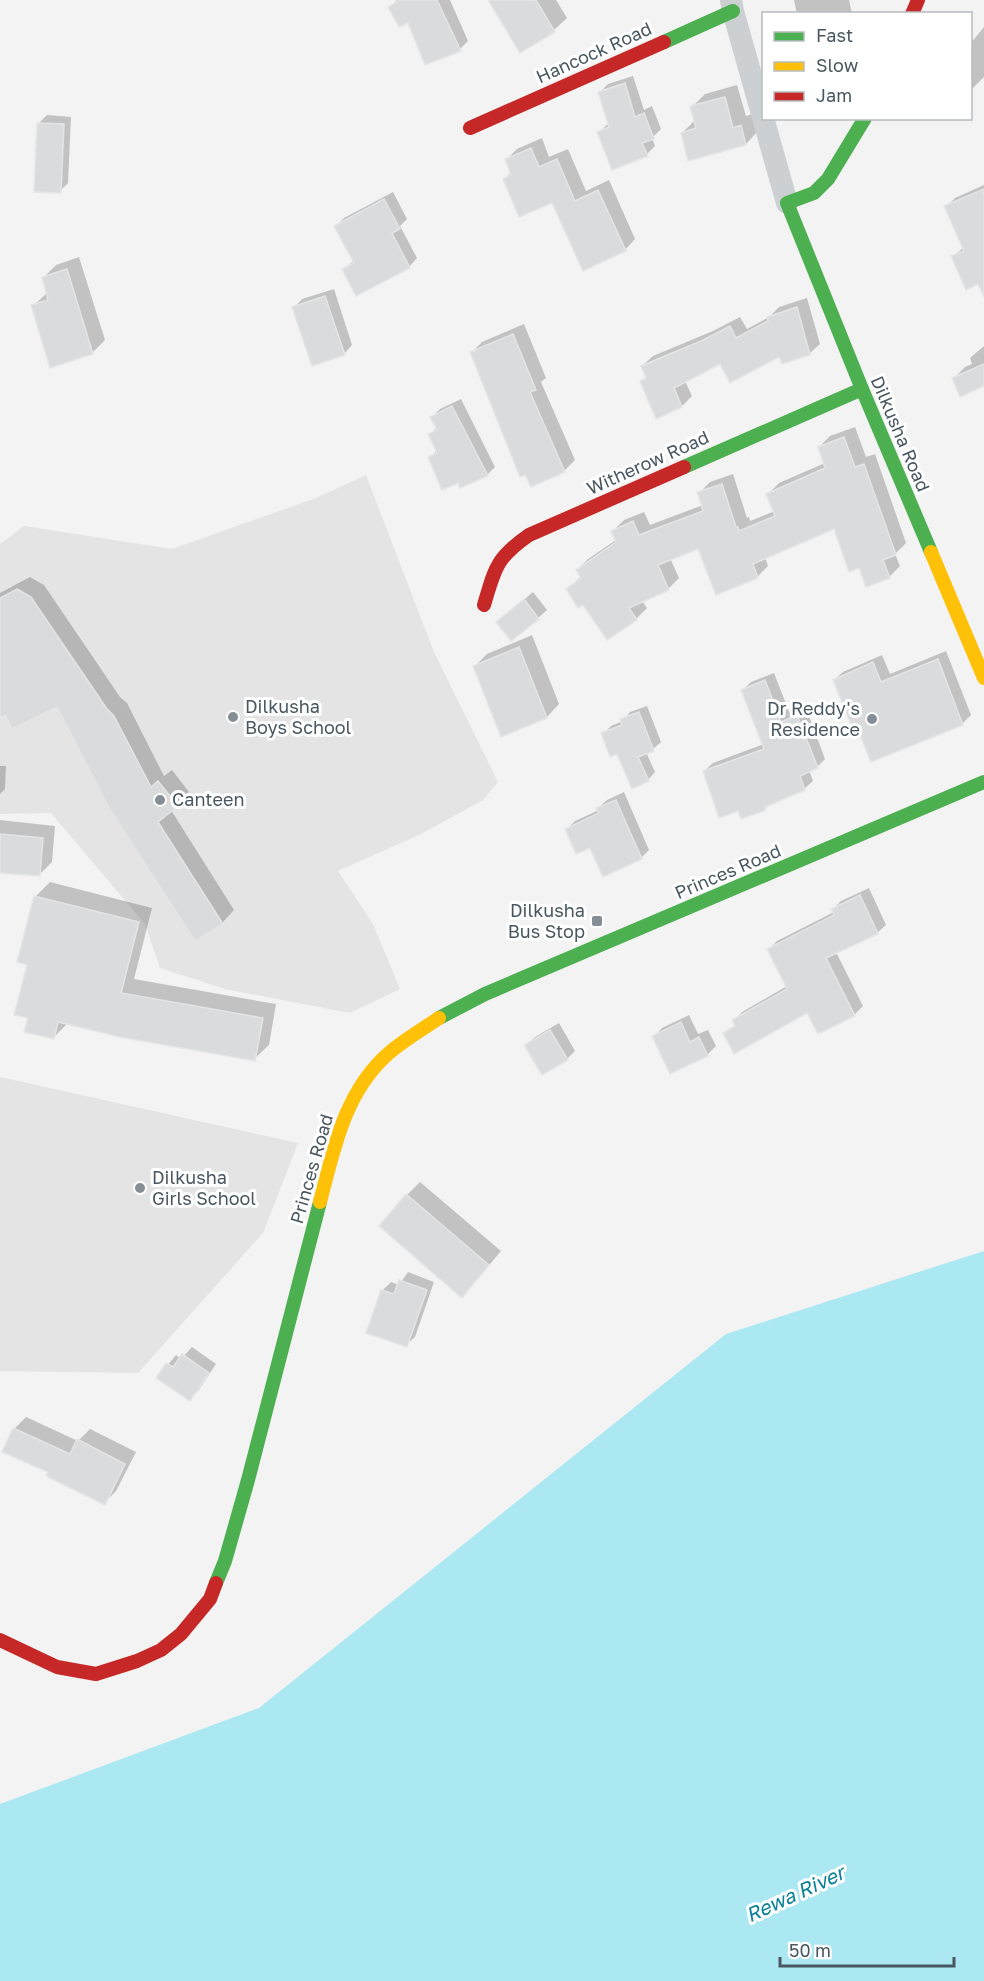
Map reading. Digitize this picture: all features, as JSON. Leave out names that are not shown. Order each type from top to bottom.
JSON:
[{"type":"main road","name":"Hancock Road","points":[[470,128],[732,5]]},
{"type":"main road","points":[[787,203],[814,193],[828,179],[864,120]]},
{"type":"main road","name":"Dilkusha Road","points":[[787,203],[861,389],[984,678]]},
{"type":"main road","name":"Witherow Road","points":[[484,605],[495,568],[509,549],[529,536],[861,389]]},
{"type":"main road","name":"Princes Road","points":[[0,1640],[57,1667],[96,1674],[161,1650],[181,1634],[210,1599],[225,1561],[248,1480],[339,1129],[352,1100],[378,1064],[390,1052],[448,1012],[485,994],[984,782]]},
{"type":"street","points":[[732,5],[762,113]]},
{"type":"street","points":[[764,120],[787,203]]},
{"type":"shaded area","name":"Dilkusha Boys School","points":[[366,475],[434,652],[498,782],[483,800],[421,834],[338,871],[373,924],[400,989],[350,1013],[225,989],[160,968],[145,924],[51,813],[0,814],[0,544],[24,526],[172,549],[316,498]]},
{"type":"shaded area","name":"Dilkusha Girls School","points":[[0,1077],[298,1143],[263,1233],[138,1373],[0,1371]]},
{"type":"water","name":"Rewa River","points":[[984,1251],[984,1981],[0,1981],[0,1804],[259,1708],[726,1334]]},
{"type":"building","points":[[400,0],[437,0],[461,51],[425,65],[408,23],[399,27],[388,7]]},
{"type":"building","points":[[488,0],[536,0],[555,32],[520,53]]},
{"type":"building","points":[[625,83],[635,117],[644,113],[654,139],[642,143],[648,156],[612,170],[597,132],[609,127],[598,92]]},
{"type":"building","points":[[725,97],[733,128],[741,125],[746,145],[688,161],[681,133],[696,128],[690,106]]},
{"type":"building","points":[[37,123],[64,124],[61,193],[34,192]]},
{"type":"building","points":[[531,148],[539,167],[557,159],[575,201],[598,190],[626,251],[583,271],[552,203],[519,217],[503,179],[511,175],[505,159]]},
{"type":"building","points":[[984,189],[984,297],[978,284],[966,290],[951,256],[964,251],[944,206]]},
{"type":"building","points":[[384,199],[400,229],[392,233],[410,268],[356,296],[342,269],[354,263],[334,226]]},
{"type":"building","points":[[67,269],[93,354],[50,368],[31,305],[48,300],[42,277]]},
{"type":"building","points":[[325,296],[345,355],[312,366],[292,307]]},
{"type":"building","points":[[797,307],[810,355],[782,364],[779,357],[730,383],[720,364],[674,388],[682,407],[656,419],[640,381],[646,378],[641,366],[730,326],[736,338],[768,321],[767,317]]},
{"type":"building","points":[[513,334],[536,390],[530,392],[565,472],[531,487],[525,475],[520,477],[470,352]]},
{"type":"building","points":[[984,364],[984,386],[960,397],[952,378]]},
{"type":"building","points":[[452,406],[488,476],[460,488],[458,483],[442,490],[428,457],[437,453],[428,434],[437,430],[430,417]]},
{"type":"building","points":[[844,437],[855,467],[864,464],[896,555],[883,560],[890,578],[866,587],[859,568],[849,572],[834,529],[753,564],[758,578],[716,595],[698,549],[658,565],[669,590],[629,608],[637,620],[607,640],[583,605],[578,608],[566,589],[581,578],[576,570],[616,542],[611,531],[633,521],[639,535],[703,511],[697,492],[722,484],[739,531],[775,516],[766,494],[825,468],[818,447]]},
{"type":"building","points":[[17,589],[31,597],[114,716],[151,787],[158,781],[178,806],[158,822],[223,924],[195,941],[109,808],[57,707],[12,729],[5,715],[0,718],[0,598]]},
{"type":"building","points":[[524,599],[539,619],[511,641],[496,622]]},
{"type":"building","points":[[519,647],[547,718],[501,737],[473,666]]},
{"type":"building","points":[[938,659],[963,725],[871,762],[861,737],[857,739],[833,680],[873,662],[881,682]]},
{"type":"building","points":[[765,680],[781,722],[797,715],[818,768],[800,776],[805,790],[765,807],[766,810],[741,819],[738,811],[719,818],[703,771],[764,749],[741,690]]},
{"type":"building","points":[[639,712],[654,751],[638,757],[649,781],[632,789],[617,754],[610,757],[601,733],[622,725],[620,719]]},
{"type":"building","points":[[616,800],[642,859],[603,877],[590,848],[576,854],[565,829],[599,813],[596,808]]},
{"type":"building","points":[[0,834],[43,838],[40,876],[0,873]]},
{"type":"building","points":[[860,895],[878,934],[826,958],[855,1016],[818,1034],[807,1013],[734,1054],[723,1033],[735,1026],[732,1020],[787,989],[767,949],[834,915],[831,909]]},
{"type":"building","points":[[34,896],[139,922],[121,993],[263,1018],[255,1061],[120,1037],[58,1022],[54,1039],[24,1032],[28,1018],[14,1015],[27,965],[17,962]]},
{"type":"building","points":[[681,1022],[690,1042],[699,1037],[708,1056],[670,1074],[652,1036]]},
{"type":"building","points":[[550,1030],[568,1060],[542,1075],[524,1045]]},
{"type":"building","points":[[406,1194],[489,1265],[462,1298],[379,1226]]},
{"type":"building","points":[[399,1280],[427,1290],[407,1347],[366,1333],[381,1290],[394,1294]]},
{"type":"building","points":[[182,1354],[209,1373],[190,1401],[156,1378],[166,1363],[173,1367]]},
{"type":"building","points":[[13,1428],[70,1454],[77,1439],[125,1464],[105,1505],[46,1476],[48,1472],[2,1452]]},
{"type":"traffic: fast","points":[[664,42],[733,11]]},
{"type":"traffic: fast","points":[[864,120],[828,179],[814,193],[787,203],[931,552]]},
{"type":"traffic: fast","points":[[684,467],[862,389]]},
{"type":"traffic: fast","points":[[439,1018],[485,994],[984,782]]},
{"type":"traffic: fast","points":[[216,1583],[225,1561],[248,1480],[320,1202]]},
{"type":"traffic: slow","points":[[931,552],[984,678]]},
{"type":"traffic: slow","points":[[320,1202],[336,1141],[362,1085],[389,1053],[439,1018]]},
{"type":"traffic: jam","points":[[913,12],[918,0]]},
{"type":"traffic: jam","points":[[470,128],[664,42]]},
{"type":"traffic: jam","points":[[484,605],[498,565],[510,550],[529,535],[684,467]]},
{"type":"traffic: jam","points":[[0,1640],[57,1667],[96,1674],[137,1661],[161,1650],[181,1634],[210,1599],[216,1583]]},
{"type":"place","name":"Dilkusha Boys School","points":[[233,717]]},
{"type":"place","name":"Dr Reddy's Residence","points":[[872,719]]},
{"type":"place","name":"Canteen","points":[[160,800]]},
{"type":"place","name":"Dilkusha Bus Stop","points":[[597,921]]},
{"type":"place","name":"Dilkusha Girls School","points":[[140,1188]]}]
